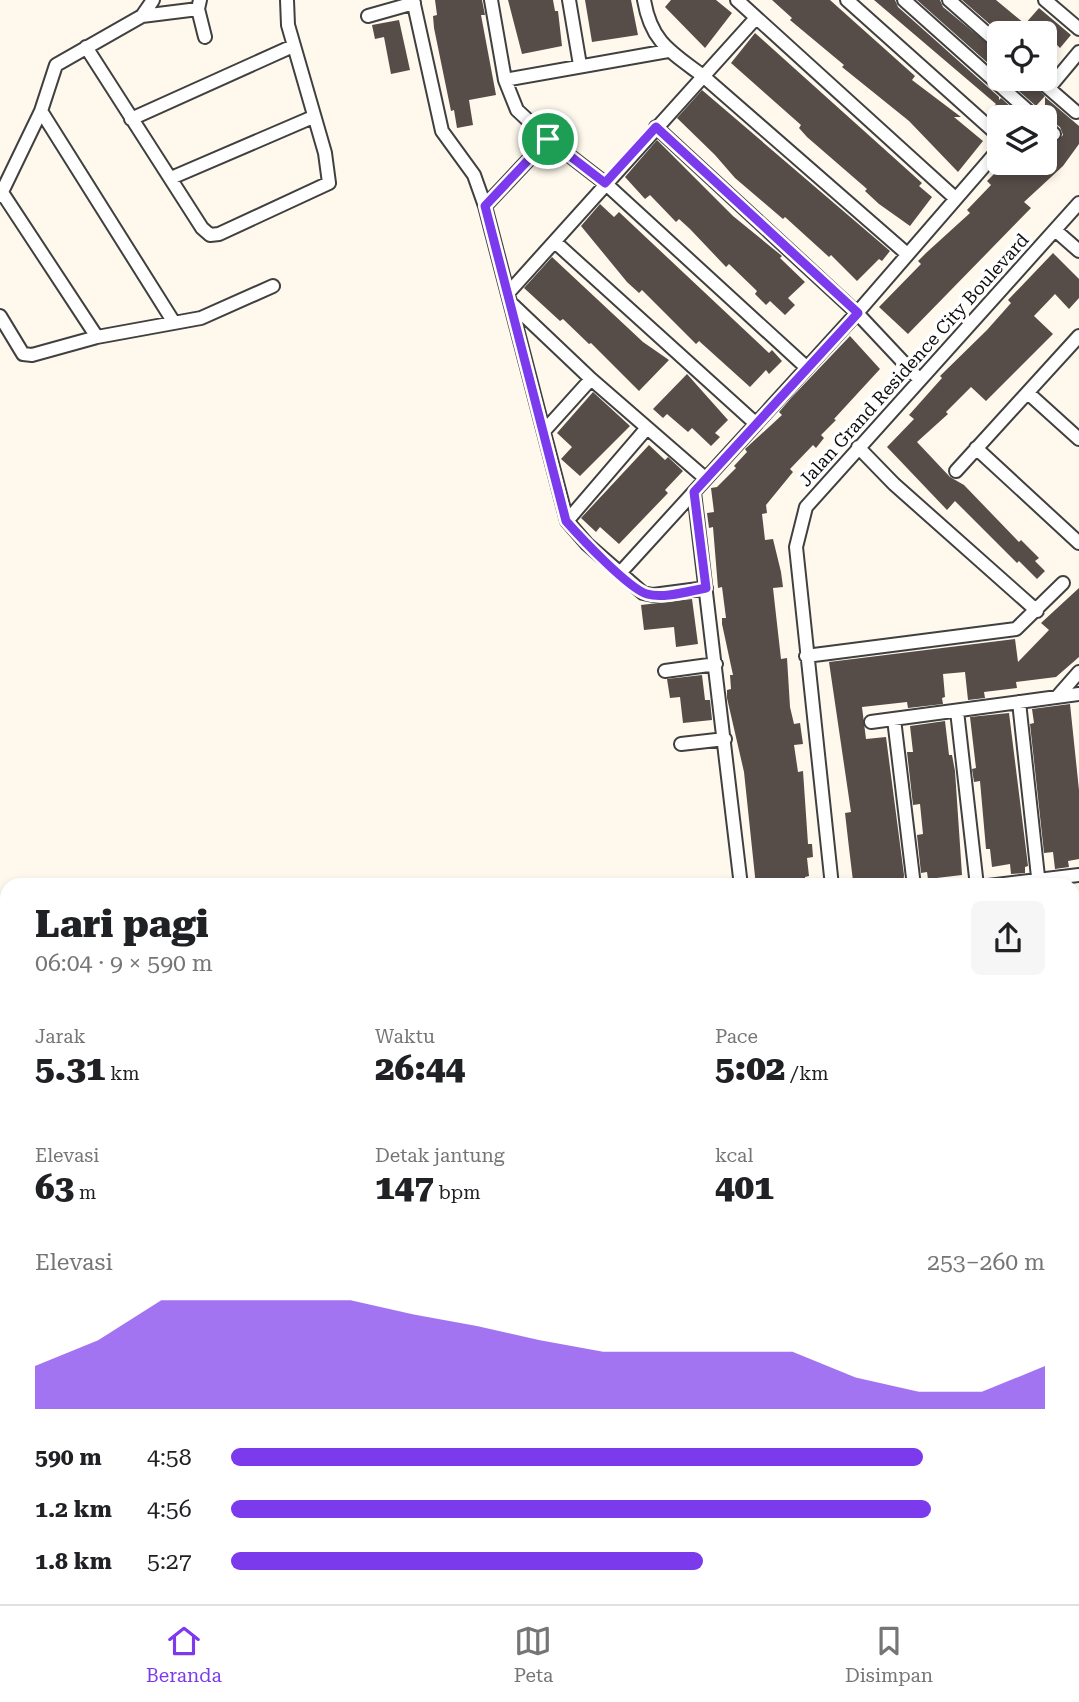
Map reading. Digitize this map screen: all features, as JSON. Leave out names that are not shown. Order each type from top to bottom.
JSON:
[{"type":"street","points":[[142,16],[153,0]]},
{"type":"street","points":[[86,47],[207,233],[226,231],[329,183],[325,153],[293,46],[287,0]]},
{"type":"street","points":[[491,0],[505,80],[517,110],[548,139],[605,183],[806,367]]},
{"type":"street","points":[[569,0],[580,65]]},
{"type":"street","points":[[644,0],[652,32],[668,51],[703,76],[906,253]]},
{"type":"street","points":[[737,0],[955,198]]},
{"type":"street","points":[[847,0],[987,125]]},
{"type":"street","points":[[904,0],[1022,105]]},
{"type":"street","points":[[949,0],[987,33]]},
{"type":"street","points":[[1045,0],[1079,29]]},
{"type":"street","points":[[368,16],[414,2],[442,131],[474,175],[485,206],[545,430],[566,521],[620,573],[647,594],[706,588]]},
{"type":"street","points":[[97,337],[1,193],[41,111],[56,65],[142,16],[199,5],[205,37]]},
{"type":"street","points":[[510,298],[605,183],[755,19]]},
{"type":"street","points":[[131,119],[293,46]]},
{"type":"street","points":[[505,80],[668,51]]},
{"type":"street","points":[[1057,79],[1079,52]]},
{"type":"street","points":[[1051,91],[1076,112]]},
{"type":"street","points":[[41,111],[173,321]]},
{"type":"street","points":[[171,178],[313,117]]},
{"type":"street","points":[[656,127],[858,313],[919,379]]},
{"type":"street","points":[[485,206],[548,139]]},
{"type":"street","points":[[620,573],[754,422],[858,313],[906,253],[987,162]]},
{"type":"street","name":"Jalan Grand Residence City Boulevard","points":[[831,878],[796,547],[797,533],[806,507],[1079,203]]},
{"type":"street","points":[[1055,230],[1079,251]]},
{"type":"street","points":[[555,242],[754,422]]},
{"type":"street","points":[[0,316],[27,355],[97,337],[201,318],[273,286]]},
{"type":"street","points":[[510,298],[591,379],[705,478]]},
{"type":"street","points":[[956,471],[1079,336]]},
{"type":"street","points":[[545,430],[591,379]]},
{"type":"street","points":[[1028,393],[1079,439]]},
{"type":"street","points":[[566,521],[646,429]]},
{"type":"street","points":[[858,447],[894,484],[1037,611]]},
{"type":"street","points":[[975,448],[1079,543]]},
{"type":"street","points":[[694,492],[740,878]]},
{"type":"street","points":[[806,656],[1016,629],[1063,583]]},
{"type":"street","points":[[665,671],[716,664]]},
{"type":"street","points":[[1057,697],[1079,672]]},
{"type":"street","points":[[871,722],[1057,697],[1079,697]]},
{"type":"street","points":[[1019,702],[1038,878]]},
{"type":"street","points":[[957,711],[976,878]]},
{"type":"street","points":[[894,719],[913,878]]},
{"type":"street","points":[[681,744],[724,739]]},
{"type":"building","points":[[435,0],[482,0],[485,15],[481,15],[496,95],[469,100],[473,125],[457,128],[454,110],[451,111],[434,28],[433,16],[437,15]]},
{"type":"building","points":[[508,0],[553,0],[555,11],[558,11],[562,46],[522,54]]},
{"type":"building","points":[[585,0],[631,0],[638,35],[592,42]]},
{"type":"building","points":[[671,0],[716,0],[732,13],[705,48],[665,7]]},
{"type":"building","points":[[772,0],[830,0],[915,76],[912,80],[961,117],[954,117],[983,141],[958,172],[909,121],[842,67],[844,65],[790,20],[792,18]]},
{"type":"building","points":[[874,0],[895,0],[898,7],[987,86],[987,91],[992,91],[999,100],[1001,98],[1009,105],[996,104]]},
{"type":"building","points":[[917,0],[940,0],[943,7],[987,43],[987,62]]},
{"type":"building","points":[[962,0],[996,0],[1021,21],[987,21]]},
{"type":"building","points":[[1039,8],[1054,21],[1028,21]]},
{"type":"building","points":[[399,20],[410,70],[391,74],[384,37],[375,39],[372,25]]},
{"type":"building","points":[[1057,23],[1071,35],[1060,48],[1057,45]]},
{"type":"building","points":[[755,33],[922,183],[919,186],[932,197],[910,226],[879,204],[865,191],[867,189],[807,137],[799,128],[801,125],[731,63]]},
{"type":"building","points":[[702,90],[890,251],[882,261],[879,259],[857,281],[831,255],[829,257],[785,217],[783,219],[735,178],[677,118]]},
{"type":"building","points":[[1019,91],[1040,91],[1045,96],[1035,105]]},
{"type":"building","points":[[1045,97],[1054,105],[1045,105]]},
{"type":"building","points":[[1057,107],[1079,126],[1079,144],[1057,172],[1057,141],[1063,135],[1057,125]]},
{"type":"building","points":[[657,140],[733,216],[782,256],[780,258],[805,282],[788,298],[795,305],[785,315],[770,301],[766,305],[755,294],[757,291],[729,264],[726,267],[679,219],[676,222],[650,195],[645,199],[625,177]]},
{"type":"building","points":[[993,175],[1053,175],[1024,202],[1031,208],[908,334],[879,307],[921,264],[918,261],[970,213],[967,210],[991,185],[987,181]]},
{"type":"building","points":[[600,204],[614,217],[619,212],[769,353],[772,350],[782,361],[769,374],[766,370],[750,387],[699,341],[696,344],[642,290],[639,293],[627,282],[581,226]]},
{"type":"building","points":[[1053,253],[1079,279],[1079,298],[1069,309],[1055,294],[1034,316],[1053,334],[986,401],[971,387],[946,412],[948,414],[917,442],[950,477],[964,485],[1019,542],[1021,540],[1039,558],[1035,561],[1045,571],[1037,579],[1019,561],[1017,563],[955,501],[947,510],[887,447],[914,419],[909,415],[942,378],[940,376],[987,330],[1011,303],[1008,300]]},
{"type":"building","points":[[552,257],[643,342],[669,360],[639,391],[591,343],[563,319],[560,321],[524,288]]},
{"type":"building","points":[[850,336],[880,369],[821,435],[824,438],[816,448],[813,445],[790,469],[793,472],[766,505],[767,513],[762,514],[765,540],[773,539],[781,572],[783,587],[773,588],[775,606],[781,659],[787,658],[790,707],[794,724],[800,723],[803,744],[794,745],[798,772],[803,771],[808,844],[812,844],[813,857],[807,858],[809,876],[805,878],[755,878],[744,772],[727,698],[727,690],[731,689],[730,675],[733,675],[722,624],[722,618],[726,618],[722,587],[718,588],[713,527],[709,528],[707,513],[714,512],[711,488],[717,487],[736,468],[734,466],[747,452],[745,449],[782,415],[779,412]]},
{"type":"building","points":[[687,374],[728,420],[715,433],[720,437],[711,446],[692,428],[688,432],[667,414],[663,418],[653,409]]},
{"type":"building","points":[[593,392],[630,426],[580,476],[561,459],[572,447],[557,433]]},
{"type":"building","points":[[649,445],[665,460],[668,457],[683,471],[665,490],[668,493],[619,544],[600,527],[596,532],[581,518]]},
{"type":"building","points":[[1079,588],[1079,657],[1056,677],[1016,682],[1017,688],[984,692],[985,698],[968,700],[965,672],[943,674],[943,704],[908,708],[907,702],[862,707],[866,739],[886,737],[904,875],[904,878],[853,878],[845,813],[851,812],[829,662],[1015,639],[1018,662],[1049,630],[1041,623]]},
{"type":"building","points":[[692,599],[698,644],[676,647],[674,627],[644,630],[641,605]]},
{"type":"building","points":[[702,675],[705,700],[710,700],[712,720],[683,723],[680,697],[670,698],[667,679]]},
{"type":"building","points":[[1070,704],[1079,790],[1079,859],[1068,861],[1069,867],[1055,869],[1053,852],[1044,853],[1030,724],[1034,723],[1032,709]]},
{"type":"building","points":[[1009,713],[1028,866],[1025,867],[1025,873],[1011,874],[1010,864],[992,867],[990,849],[986,849],[980,781],[974,782],[972,769],[976,768],[970,717]]},
{"type":"building","points":[[945,721],[949,755],[952,755],[955,771],[962,875],[928,878],[927,872],[921,873],[917,835],[923,834],[920,804],[913,805],[907,752],[913,752],[910,726]]},
{"type":"route","points":[[656,127],[858,313],[754,422],[694,492],[706,588],[653,595],[643,593],[587,544],[566,521],[545,430],[485,206],[548,139],[605,183],[656,127]]}]
